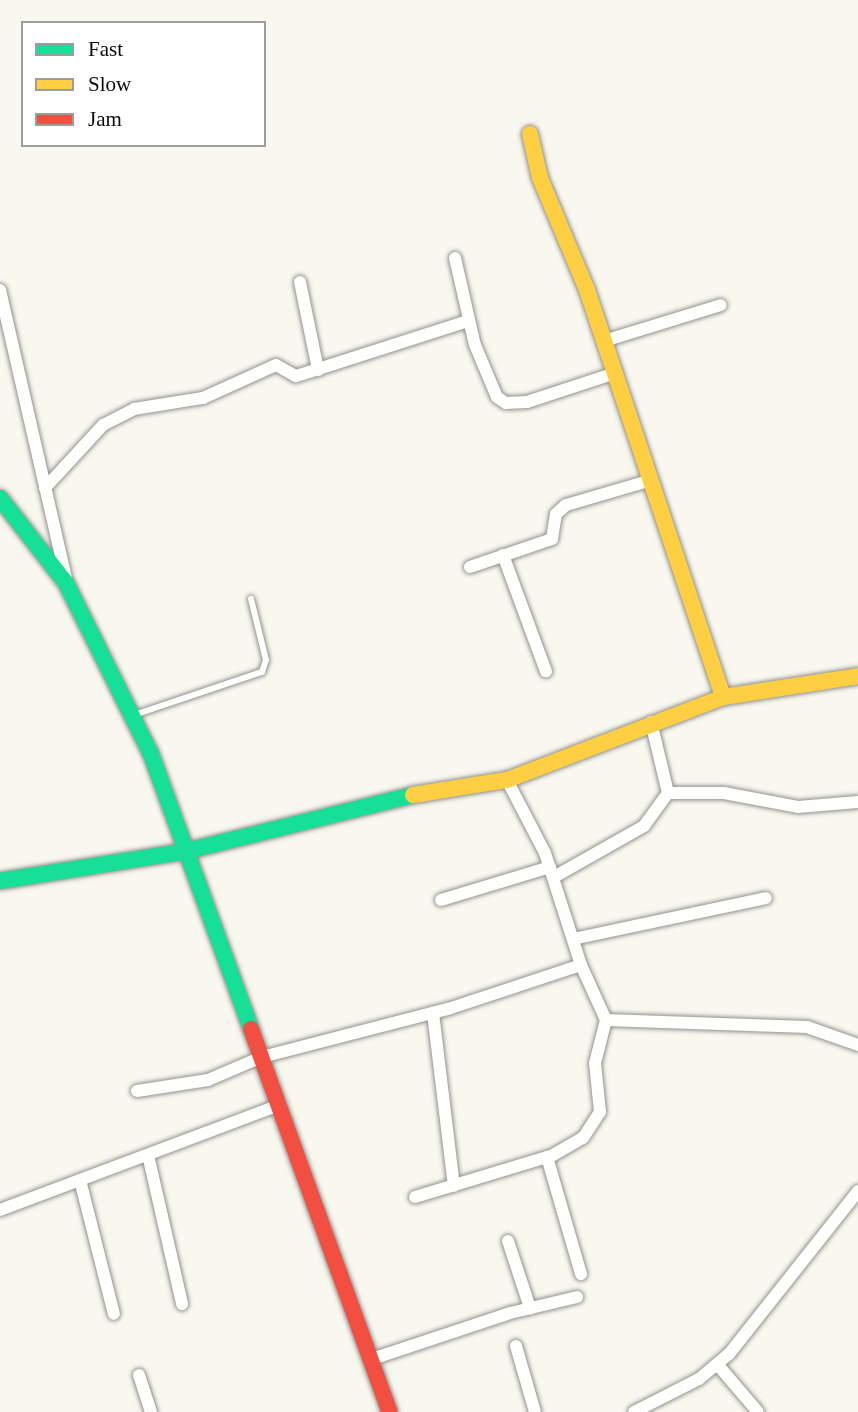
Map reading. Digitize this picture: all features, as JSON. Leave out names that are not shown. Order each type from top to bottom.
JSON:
[{"type":"street","points":[[530,134],[546,196],[604,341],[648,481],[723,697]]},
{"type":"street","points":[[455,258],[468,321],[490,386],[506,403],[527,402],[615,373]]},
{"type":"street","points":[[300,282],[318,369]]},
{"type":"street","points":[[0,290],[66,583]]},
{"type":"street","points":[[604,341],[721,305]]},
{"type":"street","points":[[45,488],[103,425],[123,413],[146,405],[203,398],[276,365],[296,376],[468,321]]},
{"type":"street","points":[[470,567],[552,539],[556,514],[566,505],[648,481]]},
{"type":"street","points":[[0,498],[66,583],[133,715],[187,851],[390,1412]]},
{"type":"street","points":[[503,555],[546,671]]},
{"type":"street","points":[[0,881],[187,851],[397,798],[507,780],[651,722],[723,697],[858,676]]},
{"type":"street","points":[[651,722],[668,793]]},
{"type":"street","points":[[415,1197],[570,1148],[598,1121],[595,1063],[606,1020],[581,965],[552,872],[507,780]]},
{"type":"street","points":[[668,793],[724,793],[798,807],[858,802]]},
{"type":"street","points":[[441,900],[552,872],[643,826],[668,793]]},
{"type":"street","points":[[573,939],[766,898]]},
{"type":"street","points":[[137,1091],[208,1080],[262,1057],[433,1013],[581,965]]},
{"type":"street","points":[[433,1013],[454,1186]]},
{"type":"street","points":[[606,1020],[678,1026],[807,1027],[858,1045]]},
{"type":"street","points":[[0,1210],[277,1105]]},
{"type":"street","points":[[148,1154],[182,1304]]},
{"type":"street","points":[[547,1157],[581,1274]]},
{"type":"street","points":[[80,1180],[114,1314]]},
{"type":"street","points":[[634,1412],[664,1400],[717,1364],[752,1329],[823,1231],[858,1191]]},
{"type":"street","points":[[508,1241],[530,1308]]},
{"type":"street","points":[[372,1359],[530,1308],[577,1297]]},
{"type":"street","points":[[516,1346],[535,1412]]},
{"type":"street","points":[[717,1364],[758,1412]]},
{"type":"street","points":[[139,1375],[151,1412]]},
{"type":"lane","points":[[133,715],[262,672],[265,660],[251,599]]},
{"type":"traffic: fast","points":[[0,498],[66,583],[151,754],[251,1029]]},
{"type":"traffic: fast","points":[[0,881],[187,851],[413,795]]},
{"type":"traffic: slow","points":[[530,134],[540,178],[587,290],[723,697]]},
{"type":"traffic: slow","points":[[413,795],[507,780],[723,697],[858,676]]},
{"type":"traffic: jam","points":[[251,1029],[390,1412]]}]
